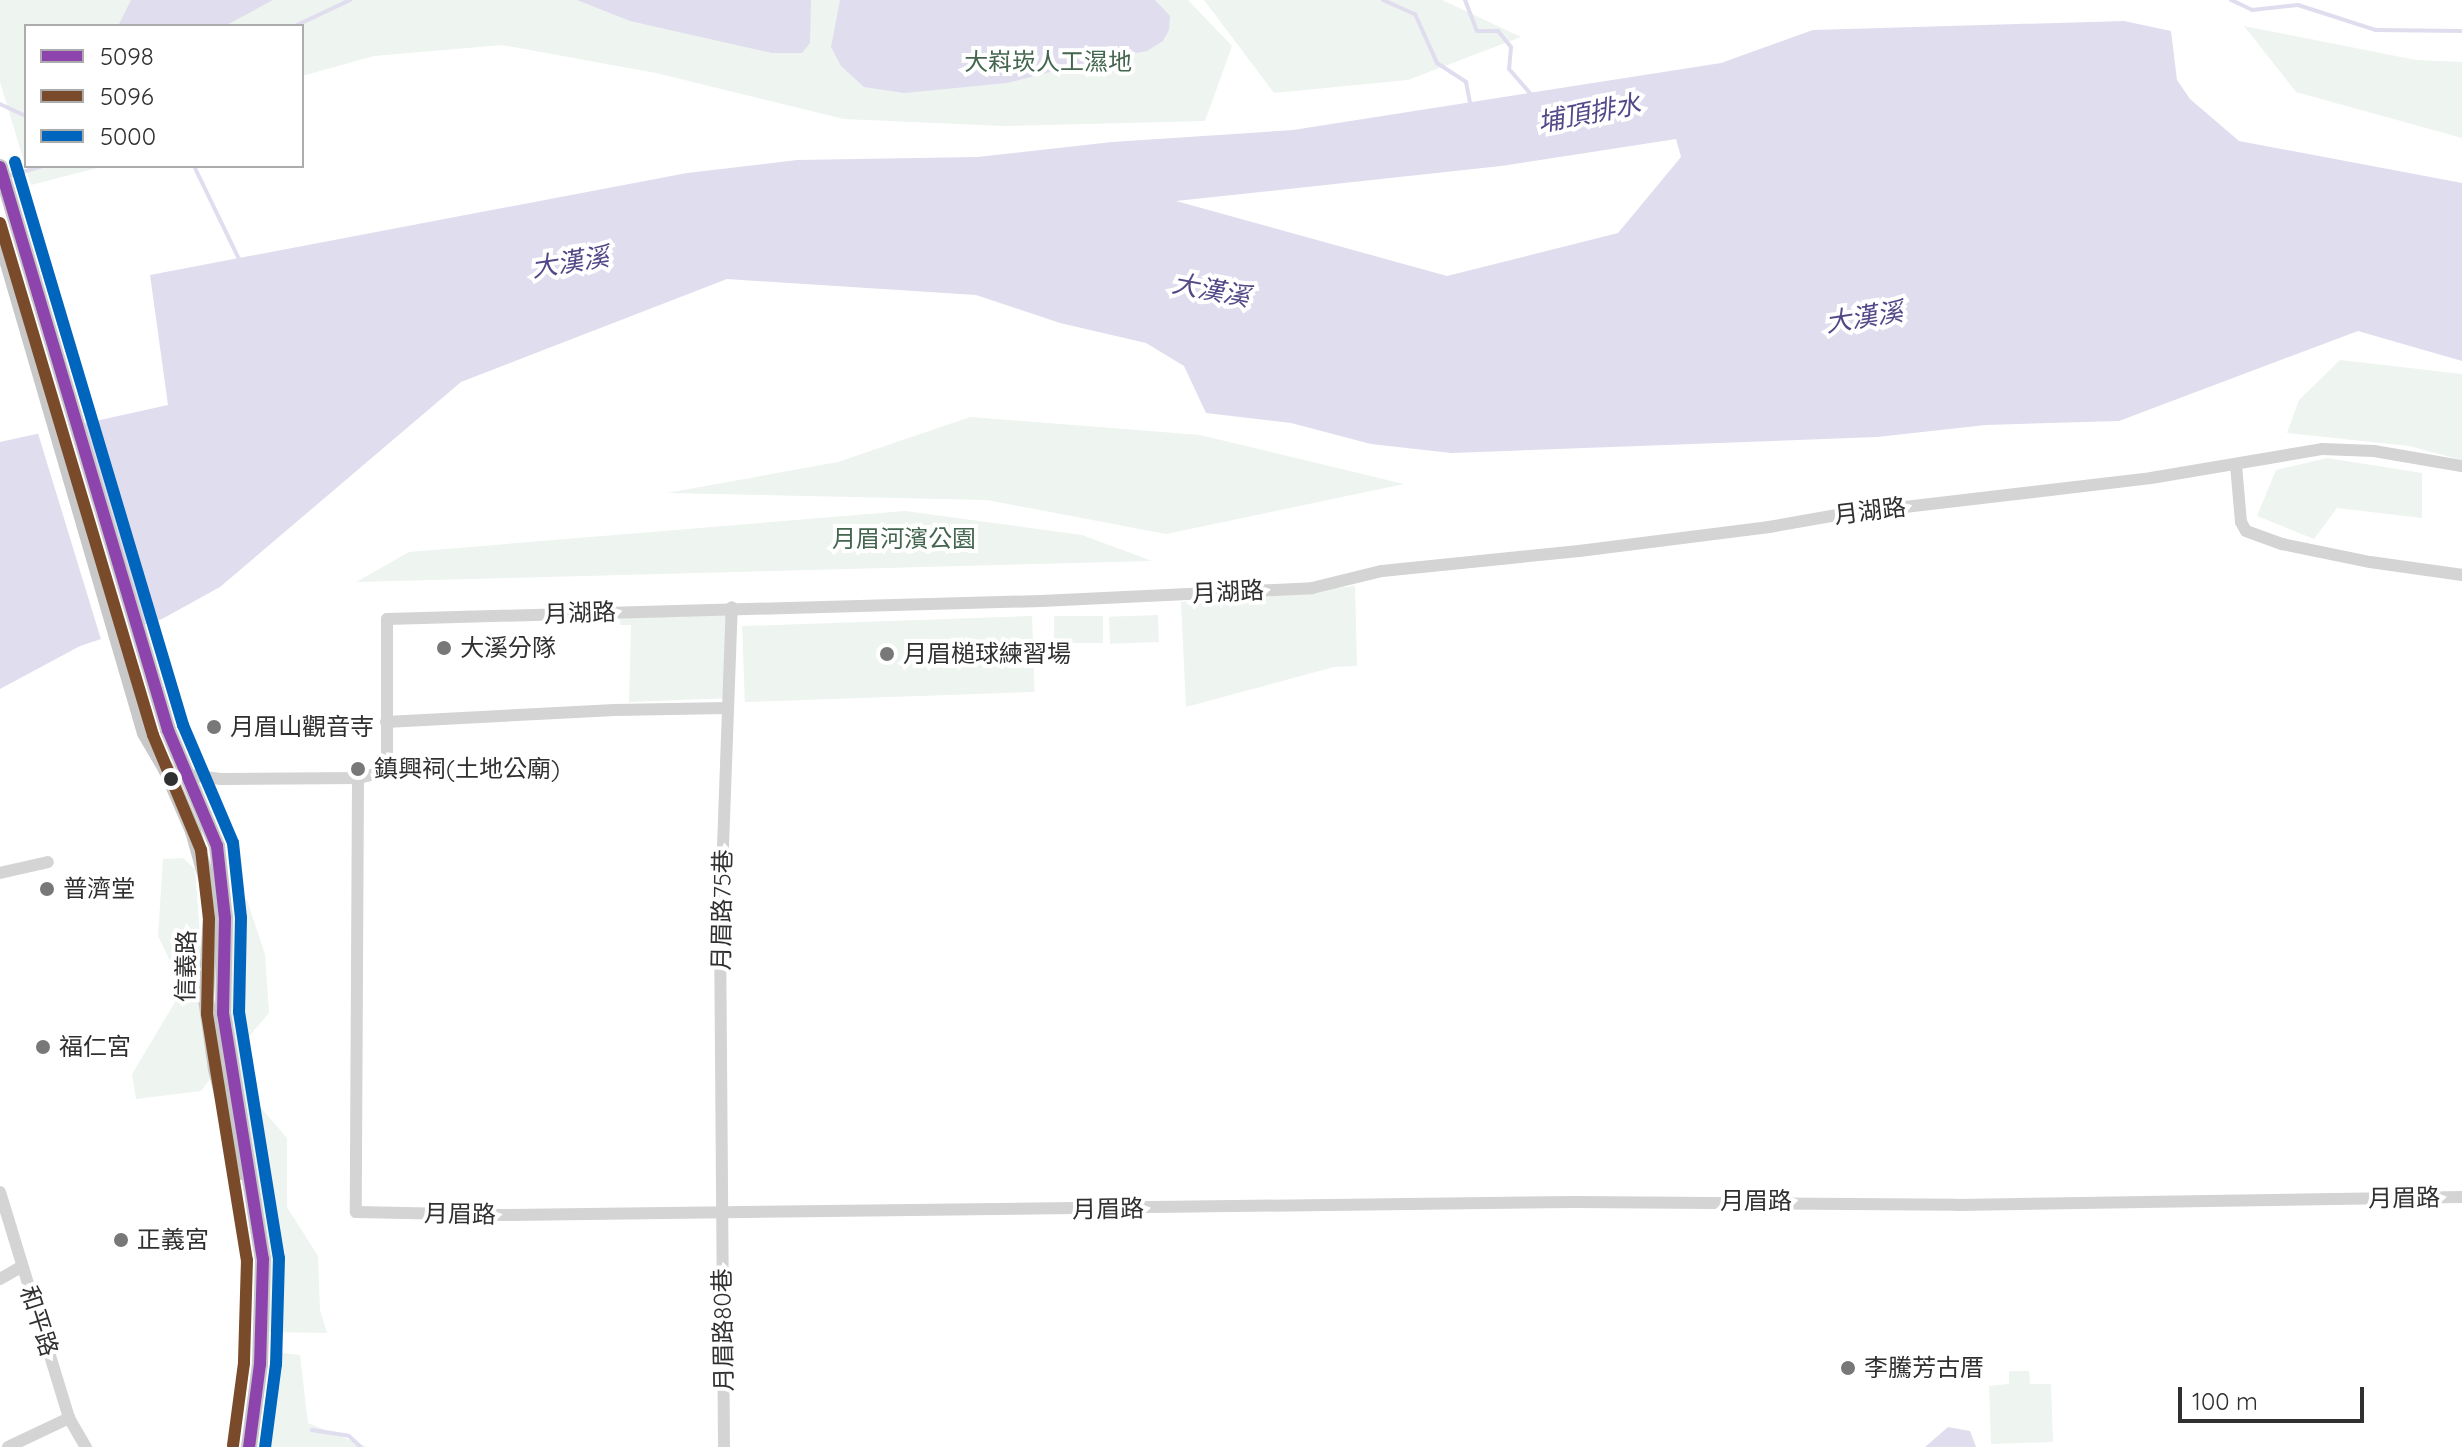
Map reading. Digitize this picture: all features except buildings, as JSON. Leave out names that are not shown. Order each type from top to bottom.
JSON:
[{"type":"main road","name":"信義路","points":[[0,167],[168,730],[217,846],[225,918],[223,1013],[263,1259],[260,1364],[249,1447]]},
{"type":"main road","name":"信義路","points":[[0,236],[145,733],[166,769],[193,831],[207,881],[211,914],[206,999],[216,1069],[247,1198],[254,1253],[249,1365],[238,1447]]},
{"type":"street","name":"月湖路","points":[[358,778],[376,774],[387,755],[387,619],[732,607],[1041,601],[1312,588],[1382,571],[1769,527],[1837,515],[2236,465],[2322,449],[2374,451],[2462,466]]},
{"type":"street","points":[[2236,465],[2241,522],[2246,531],[2282,544],[2355,559],[2462,575]]},
{"type":"street","name":"月眉路75巷","points":[[720,1213],[720,928],[732,607]]},
{"type":"street","points":[[386,722],[615,710],[727,708]]},
{"type":"street","points":[[166,769],[190,776],[358,778]]},
{"type":"street","name":"月眉路","points":[[358,778],[356,1212],[720,1213],[1590,1202],[1957,1205],[2462,1197]]},
{"type":"street","points":[[0,873],[48,862]]},
{"type":"street","name":"和平路","points":[[0,1192],[69,1418],[86,1447]]},
{"type":"street","name":"月眉路80巷","points":[[720,1213],[724,1447]]},
{"type":"street","points":[[0,1279],[21,1267]]},
{"type":"street","points":[[8,1447],[69,1418]]},
{"type":"green space","name":"大嵙崁人工濕地","points":[[0,0],[1188,0],[1232,46],[1205,121],[1005,126],[844,119],[656,73],[502,45],[374,56],[304,75],[304,24],[24,24],[24,162],[0,82]]},
{"type":"green space","points":[[1204,0],[1442,0],[1521,37],[1408,80],[1274,93]]},
{"type":"green space","points":[[2244,26],[2416,60],[2462,62],[2462,138],[2296,92]]},
{"type":"green space","name":"大嵙崁人工濕地","points":[[26,168],[97,168],[31,185]]},
{"type":"green space","points":[[2340,360],[2462,374],[2462,460],[2409,446],[2287,433],[2299,400]]},
{"type":"green space","points":[[970,417],[1200,435],[1404,484],[1166,534],[987,500],[667,493],[838,462]]},
{"type":"green space","points":[[2327,458],[2422,473],[2422,518],[2337,508],[2314,539],[2257,516],[2276,470]]},
{"type":"green space","name":"月眉河濱公園","points":[[905,511],[1082,535],[1152,561],[356,582],[409,552]]},
{"type":"green space","points":[[1355,586],[1357,666],[1334,667],[1186,707],[1181,602]]},
{"type":"green space","points":[[730,609],[729,698],[629,702],[631,625],[620,625],[620,613]]},
{"type":"green space","points":[[1158,615],[1159,642],[1110,644],[1109,617]]},
{"type":"green space","name":"月眉槌球練習場","points":[[1032,616],[1035,692],[745,702],[742,626]]},
{"type":"green space","points":[[1054,616],[1103,616],[1103,643],[1054,643]]},
{"type":"green space","points":[[183,858],[195,869],[211,1078],[201,1091],[136,1099],[132,1074],[175,1002],[172,965],[158,936],[163,859]]},
{"type":"green space","points":[[235,897],[247,900],[265,954],[269,1013],[247,1039],[255,1101],[287,1138],[287,1207],[318,1256],[320,1310],[327,1333],[268,1332],[229,1009],[230,921]]},
{"type":"green space","points":[[274,1352],[300,1355],[308,1423],[367,1447],[260,1447]]},
{"type":"green space","points":[[2009,1371],[2029,1371],[2030,1384],[2051,1384],[2053,1442],[1991,1444],[1989,1386],[2009,1384]]},
{"type":"water","points":[[131,0],[273,0],[229,24],[119,24]]},
{"type":"water","points":[[577,0],[811,0],[810,43],[802,53],[772,53],[630,21]]},
{"type":"water","points":[[840,0],[1155,0],[1170,16],[1169,30],[1163,41],[1147,51],[1007,83],[904,93],[864,87],[841,66],[831,47]]},
{"type":"water","name":"大漢溪","points":[[2124,21],[2171,31],[2177,80],[2190,99],[2239,141],[2462,183],[2462,361],[2358,331],[2119,421],[1986,425],[1877,437],[1451,453],[1371,444],[1291,423],[1206,413],[1184,366],[1146,343],[1060,323],[976,295],[727,279],[461,382],[220,587],[162,619],[80,646],[0,689],[0,442],[168,405],[150,275],[687,173],[797,160],[977,157],[1112,142],[1293,130],[1721,63],[1813,30]],"holes":[[[1676,139],[1681,157],[1618,233],[1447,276],[1176,201],[1501,166]]]},
{"type":"water","points":[[1948,1427],[1970,1431],[1976,1447],[1925,1447]]},
{"type":"pier","points":[[81,420],[145,628],[102,642],[38,433]]},
{"type":"waterway","points":[[299,24],[350,0]]},
{"type":"waterway","name":"埔頂排水","points":[[1383,0],[1415,14],[1437,63],[1466,82],[1471,108]]},
{"type":"waterway","points":[[1465,0],[1477,31],[1498,31],[1511,47],[1509,69],[1533,97]]},
{"type":"waterway","points":[[2231,0],[2252,10],[2298,5],[2376,30],[2462,31]]},
{"type":"waterway","points":[[0,104],[24,115]]},
{"type":"waterway","points":[[8,176],[37,168]]},
{"type":"waterway","points":[[195,168],[240,261]]},
{"type":"waterway","points":[[312,1430],[349,1436],[361,1447]]},
{"type":"transit line","name":"5000","points":[[15,162],[183,725],[233,843],[241,918],[239,1012],[279,1258],[276,1364],[265,1447]]},
{"type":"transit line","name":"5098","points":[[0,167],[168,730],[217,846],[225,918],[223,1013],[263,1259],[260,1364],[249,1447]]},
{"type":"transit line","name":"5096","points":[[0,223],[153,735],[201,850],[209,919],[207,1014],[247,1260],[244,1363],[233,1445]]},
{"type":"place","name":"大溪分隊","points":[[444,648]]},
{"type":"place","name":"月眉槌球練習場","points":[[887,654]]},
{"type":"place","name":"月眉山觀音寺","points":[[214,727]]},
{"type":"place","name":"鎮興祠(土地公廟)","points":[[358,769]]},
{"type":"place","name":"普濟堂","points":[[47,889]]},
{"type":"place","name":"福仁宮","points":[[43,1047]]},
{"type":"place","name":"正義宮","points":[[121,1240]]},
{"type":"place","name":"李騰芳古厝","points":[[1848,1368]]}]
